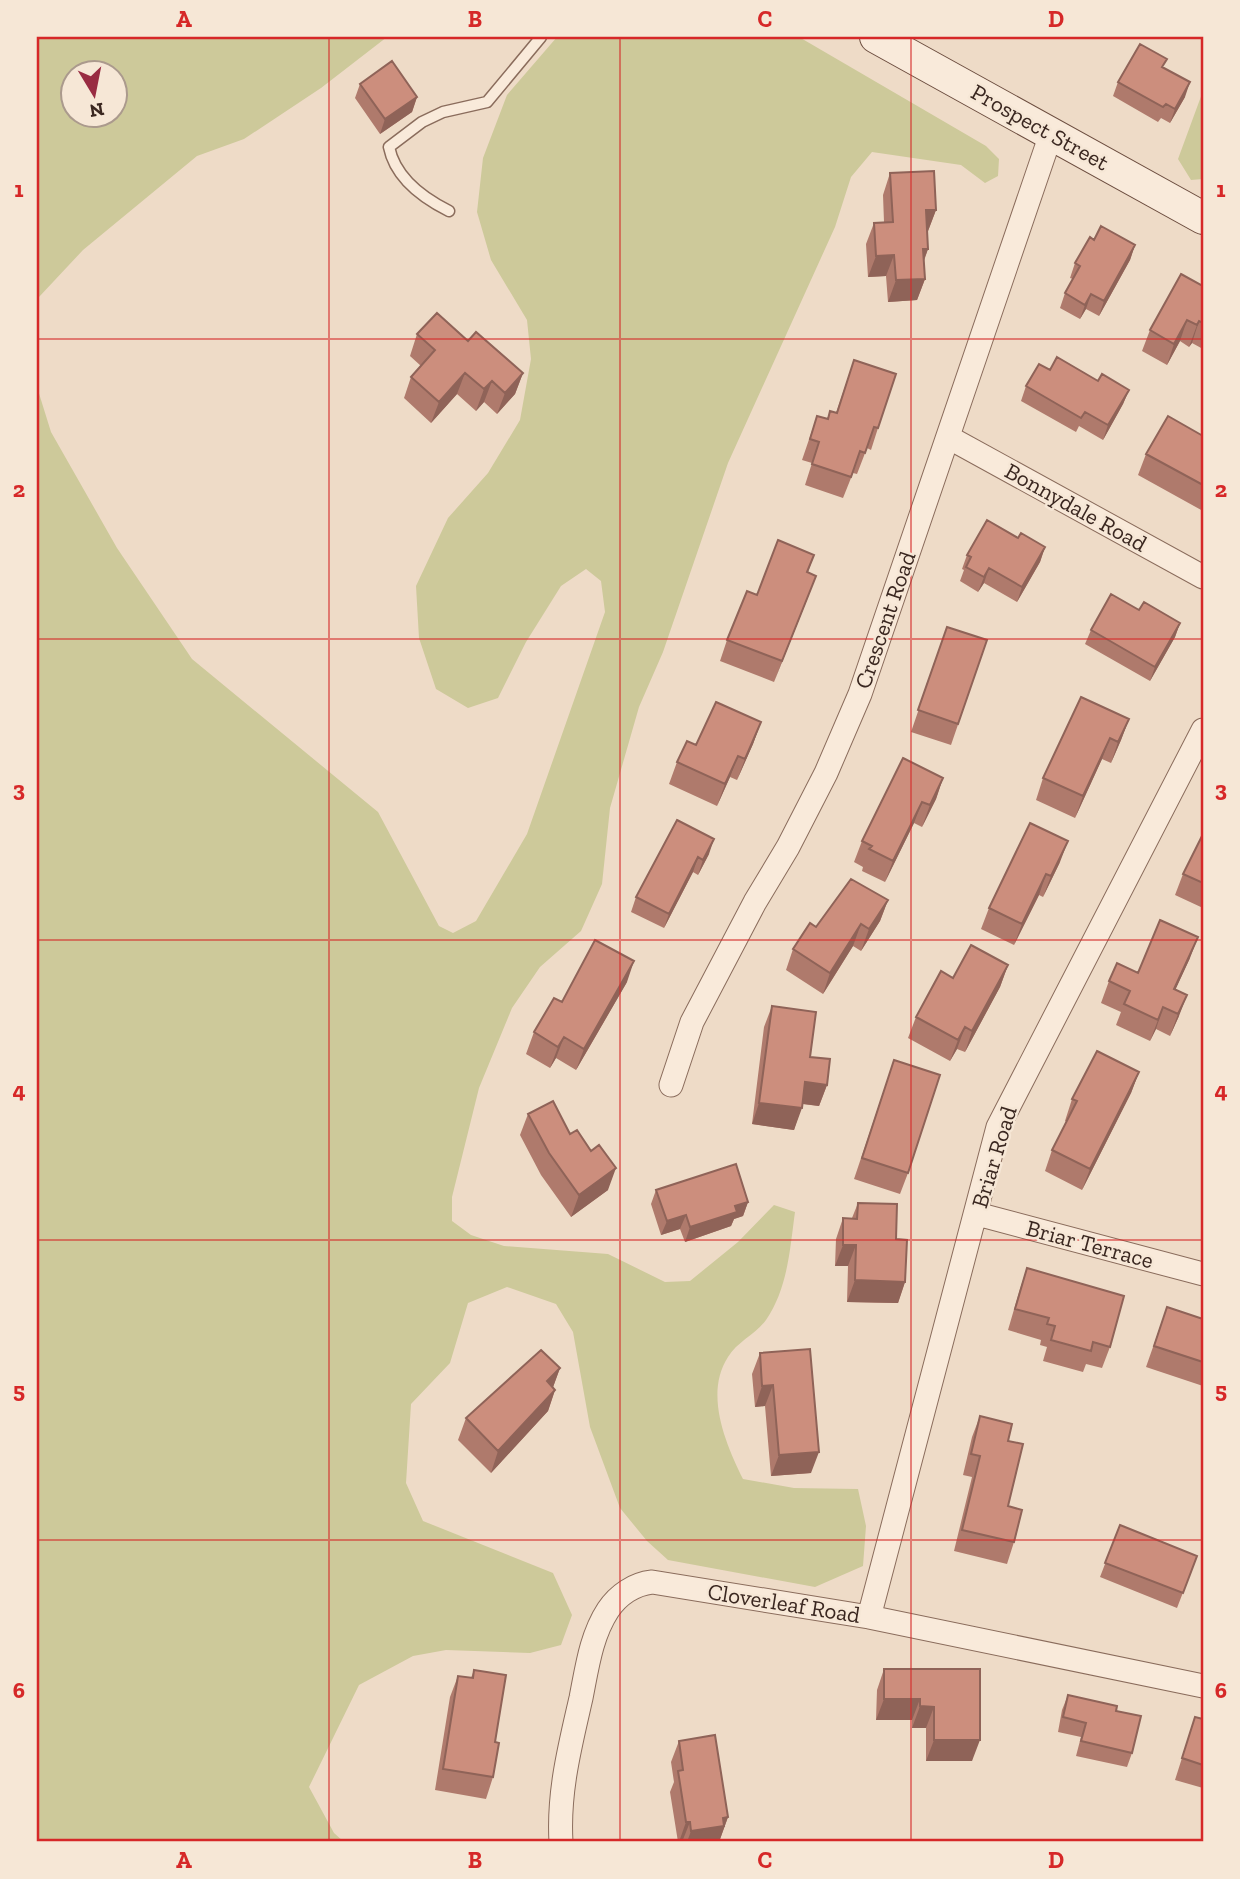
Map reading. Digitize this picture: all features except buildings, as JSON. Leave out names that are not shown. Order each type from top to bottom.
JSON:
[{"type":"main road","name":"Prospect Street","points":[[876,37],[1203,218]]},
{"type":"street","name":"Crescent Road","points":[[671,1085],[692,1022],[755,902],[788,848],[826,773],[855,705],[1051,134]]},
{"type":"street","name":"Bonnydale Road","points":[[948,437],[1203,577]]},
{"type":"street","name":"Briar Road","points":[[869,1617],[998,1127],[1203,730]]},
{"type":"street","name":"Briar Terrace","points":[[977,1214],[1203,1274]]},
{"type":"street","name":"Cloverleaf Road","points":[[561,1842],[561,1785],[593,1640],[608,1610],[623,1594],[642,1583],[652,1582],[869,1617],[1203,1686]]},
{"type":"lane","points":[[449,211],[414,188],[391,158],[389,147],[422,122],[443,113],[487,102],[541,37]]},
{"type":"shaded area","points":[[37,37],[387,37],[321,88],[244,139],[197,156],[83,250],[39,297],[37,306]]},
{"type":"shaded area","points":[[557,37],[799,37],[986,146],[999,159],[998,176],[985,183],[961,165],[872,152],[851,177],[835,227],[728,463],[663,652],[639,707],[610,808],[602,884],[581,931],[540,967],[512,1008],[479,1088],[452,1197],[452,1221],[471,1235],[504,1246],[608,1254],[665,1282],[690,1281],[738,1242],[774,1205],[795,1212],[787,1268],[773,1308],[762,1325],[732,1352],[721,1371],[718,1387],[720,1419],[743,1479],[794,1488],[858,1489],[866,1526],[863,1566],[815,1587],[668,1560],[647,1541],[620,1508],[590,1427],[573,1332],[556,1304],[507,1287],[468,1303],[450,1363],[411,1404],[406,1483],[423,1521],[553,1573],[572,1615],[561,1645],[530,1653],[446,1650],[413,1656],[359,1685],[309,1787],[334,1833],[344,1842],[37,1842],[37,387],[51,432],[117,548],[192,659],[378,812],[439,926],[453,933],[476,921],[527,834],[605,612],[601,581],[586,569],[561,586],[526,642],[498,698],[468,708],[436,689],[419,638],[416,586],[448,518],[488,473],[520,420],[531,359],[527,320],[491,260],[477,212],[483,158],[507,95]]},
{"type":"shaded area","points":[[1203,91],[1203,179],[1191,180],[1178,159]]}]
